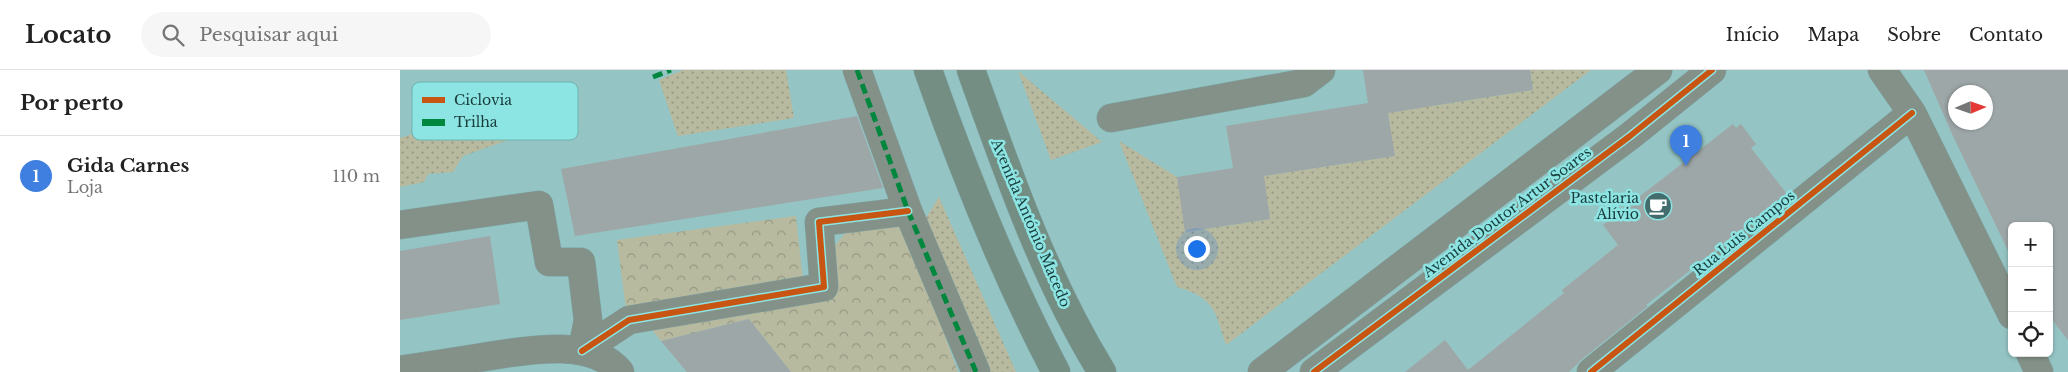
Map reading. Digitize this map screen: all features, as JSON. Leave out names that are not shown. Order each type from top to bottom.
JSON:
[{"type":"highway","points":[[928,70],[1002,260],[1029,320],[1056,372]]},
{"type":"highway","name":"Avenida António Macedo","points":[[971,70],[1001,156],[1036,242],[1081,338],[1102,372]]},
{"type":"street","points":[[857,70],[908,211],[976,372]]},
{"type":"street","points":[[1111,118],[1304,82],[1321,70]]},
{"type":"street","name":"Avenida Doutor Artur Soares","points":[[1262,372],[1658,70]]},
{"type":"street","name":"Avenida Doutor Artur Soares","points":[[1314,372],[1630,136],[1712,70]]},
{"type":"street","points":[[1882,70],[1912,113],[2011,312]]},
{"type":"street","name":"Rua Luis Campos","points":[[1591,372],[1912,113]]},
{"type":"street","points":[[400,225],[539,205],[549,262],[581,262],[588,320],[582,351]]},
{"type":"street","points":[[582,351],[629,320],[824,287],[819,222],[908,211]]},
{"type":"street","points":[[400,370],[538,348],[582,351],[613,363],[620,372]]},
{"type":"street","points":[[2032,357],[2038,372]]},
{"type":"green space","points":[[683,70],[786,70],[794,118],[678,136],[659,80]]},
{"type":"green space","points":[[1530,70],[1591,70],[1226,345],[1212,307],[1199,296],[1177,287],[1119,141],[1177,177],[1186,232],[1270,219],[1263,176],[1394,156],[1388,113],[1533,90]]},
{"type":"green space","points":[[1018,71],[1102,142],[1051,160]]},
{"type":"green space","points":[[412,134],[412,140],[508,140],[463,156],[453,172],[428,174],[424,182],[400,187],[400,138]]},
{"type":"green space","points":[[939,197],[1016,372],[988,372],[924,221]]},
{"type":"green space","points":[[796,216],[803,281],[626,309],[617,240]]},
{"type":"green space","points":[[898,226],[909,237],[958,372],[791,372],[749,319],[661,341],[649,326],[835,297],[832,289],[834,247],[849,228]]},
{"type":"building","points":[[1363,70],[1530,70],[1533,90],[1388,113],[1395,156],[1264,176],[1270,219],[1185,232],[1177,177],[1233,168],[1226,126],[1368,103]]},
{"type":"building","points":[[1924,70],[2068,70],[2068,340],[2053,321],[2053,222],[2008,222],[2008,251],[1950,130],[1993,130],[1993,85],[1948,85],[1948,125]]},
{"type":"building","points":[[857,116],[883,188],[575,236],[561,169]]},
{"type":"building","points":[[1733,124],[1736,128],[1741,124],[1756,144],[1751,148],[1787,194],[1646,305],[1648,306],[1581,360],[1569,372],[1405,372],[1445,340],[1468,370],[1564,293],[1562,290],[1618,245],[1603,225]]},
{"type":"building","points":[[490,236],[500,304],[400,320],[400,251]]},
{"type":"building","points":[[749,319],[791,372],[687,372],[661,341]]},
{"type":"marked path","points":[[653,77],[671,70]]},
{"type":"marked path","points":[[857,70],[908,211],[976,372]]},
{"type":"cycle path","points":[[1314,372],[1630,136],[1712,70]]},
{"type":"cycle path","points":[[1591,372],[1912,113]]},
{"type":"cycle path","points":[[582,351],[629,320],[824,287],[819,222],[908,211]]},
{"type":"place","name":"Gida Carnes","points":[[1686,166]]},
{"type":"place","name":"Pastelaria Alívio","points":[[1658,206]]}]
